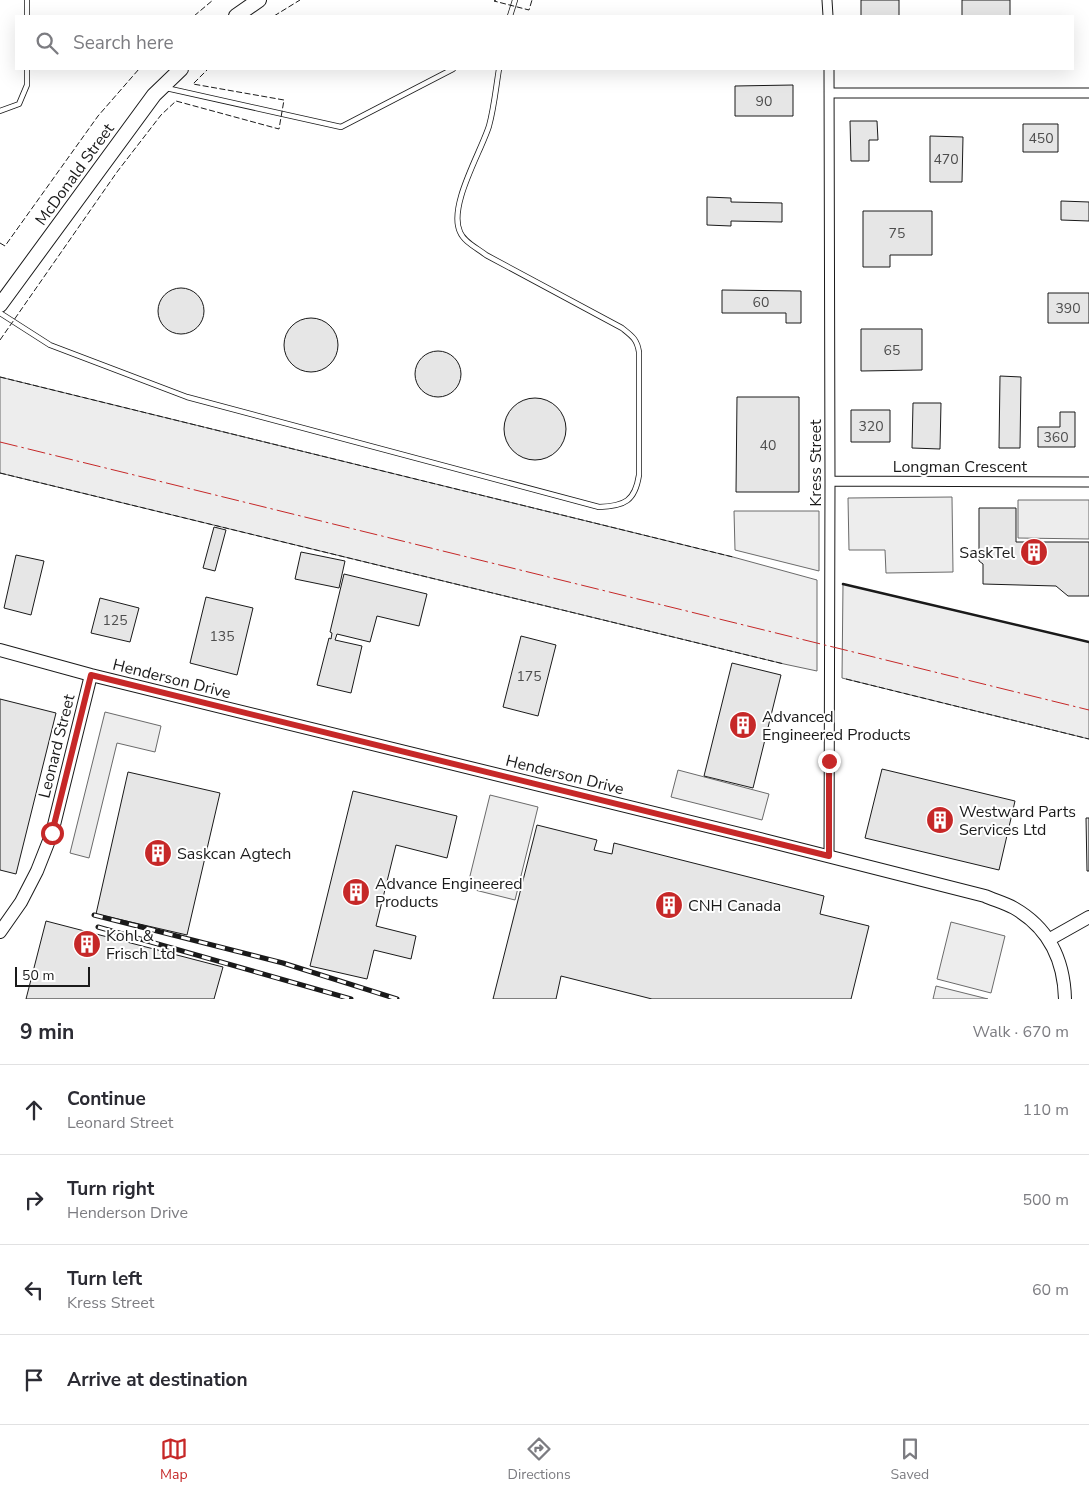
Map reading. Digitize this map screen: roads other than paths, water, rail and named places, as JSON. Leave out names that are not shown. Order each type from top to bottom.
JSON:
[{"type":"main road","points":[[237,15],[259,0]]},
{"type":"main road","name":"McDonald Street","points":[[0,305],[154,95],[181,70]]},
{"type":"street","points":[[828,0],[828,15]]},
{"type":"street","name":"Kress Street","points":[[829,70],[829,856]]},
{"type":"street","points":[[829,93],[1089,93]]},
{"type":"street","name":"Longman Crescent","points":[[830,481],[1089,482]]},
{"type":"street","name":"Henderson Drive","points":[[0,650],[91,675],[985,896],[1014,908],[1038,925],[1050,939],[1059,958],[1064,999]]},
{"type":"street","name":"Leonard Street","points":[[0,932],[21,902],[37,871],[52,833],[91,675]]},
{"type":"street","points":[[1050,939],[1089,917]]},
{"type":"lane","points":[[27,0],[27,15]]},
{"type":"lane","points":[[510,15],[514,0]]},
{"type":"lane","points":[[0,112],[19,104],[27,85],[27,70]]},
{"type":"lane","points":[[162,87],[341,127],[451,70]]},
{"type":"lane","points":[[0,313],[50,345],[187,397],[599,507],[614,507],[623,503],[633,496],[637,488],[639,475],[638,343],[622,328],[486,255],[465,240],[459,231],[458,217],[462,194],[489,126],[499,70]]},
{"type":"railway","points":[[94,915],[283,963],[397,999]]},
{"type":"railway","points":[[98,927],[351,999]]},
{"type":"place","name":"SaskTel","points":[[1034,552]]},
{"type":"place","name":"Advanced Engineered Products","points":[[743,725]]},
{"type":"place","name":"Westward Parts Services Ltd","points":[[940,820]]},
{"type":"place","name":"Saskcan Agtech","points":[[158,853]]},
{"type":"place","name":"Advance Engineered Products","points":[[356,892]]},
{"type":"place","name":"CNH Canada","points":[[669,905]]},
{"type":"place","name":"Kohl & Frisch Ltd","points":[[87,944]]}]
